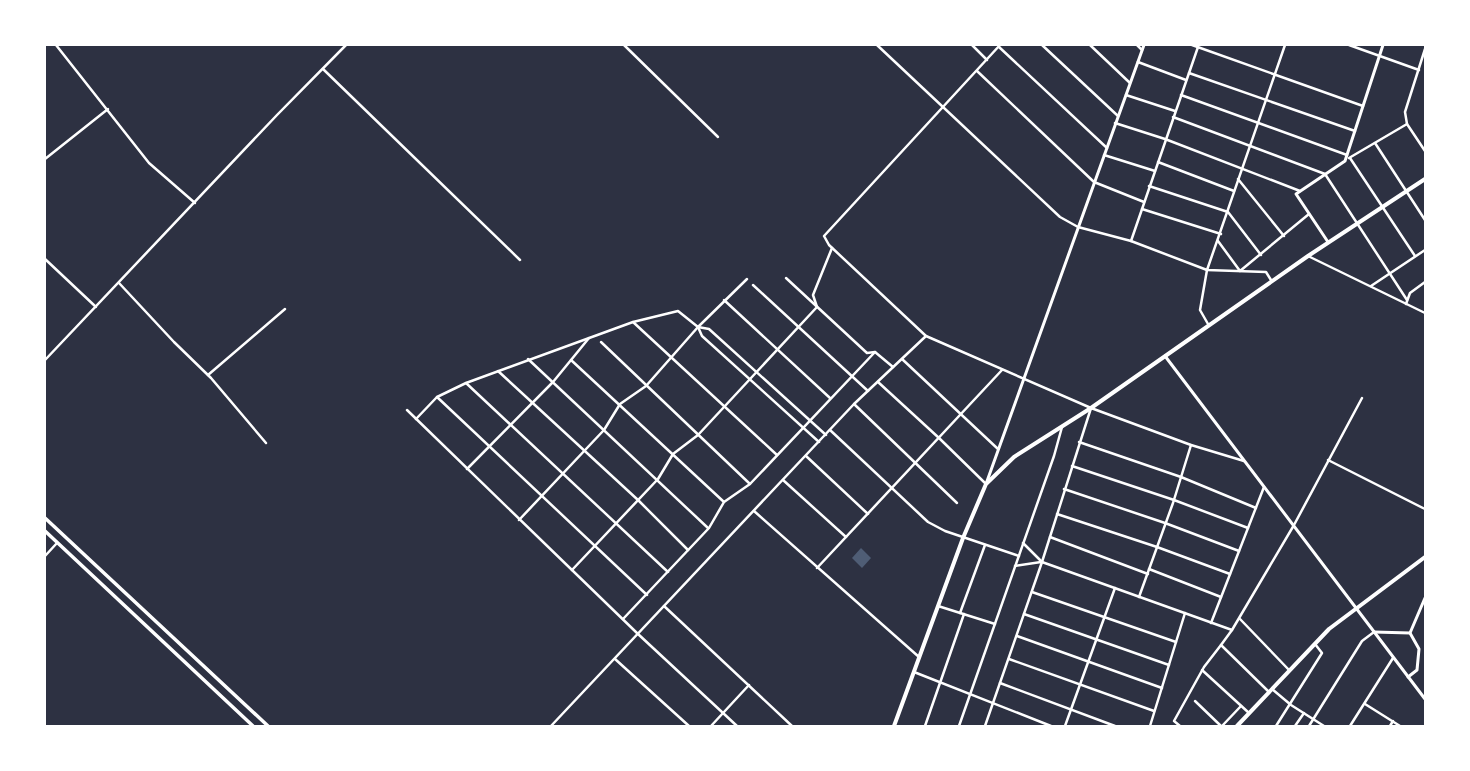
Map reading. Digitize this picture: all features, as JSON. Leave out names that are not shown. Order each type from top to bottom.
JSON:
[{"type":"main road","points":[[894,726],[963,538],[986,484],[1014,457],[1091,408],[1271,280],[1425,179]]},
{"type":"main road","points":[[45,518],[268,726]]},
{"type":"main road","points":[[45,531],[253,726]]},
{"type":"main road","points":[[1237,726],[1329,629],[1356,607],[1425,557]]},
{"type":"street","points":[[56,45],[108,109],[149,163],[195,203]]},
{"type":"street","points":[[45,360],[346,45]]},
{"type":"street","points":[[624,45],[718,137]]},
{"type":"street","points":[[877,45],[942,108],[1060,217],[1078,227],[1131,241],[1207,270],[1266,272],[1271,280]]},
{"type":"street","points":[[972,45],[987,60]]},
{"type":"street","points":[[1042,45],[1118,116]]},
{"type":"street","points":[[1090,45],[1130,83]]},
{"type":"street","points":[[1137,45],[1142,50]]},
{"type":"street","points":[[878,382],[986,484],[1144,45]]},
{"type":"street","points":[[1192,45],[1363,106]]},
{"type":"street","points":[[1208,324],[1200,310],[1207,270],[1221,234],[1238,178],[1276,76],[1285,45]]},
{"type":"street","points":[[1348,45],[1419,70]]},
{"type":"street","points":[[1348,157],[1383,45]]},
{"type":"street","points":[[1107,148],[999,46],[824,236],[832,248],[926,336],[1091,408],[1191,445],[1244,461]]},
{"type":"street","points":[[1131,241],[1198,47]]},
{"type":"street","points":[[1425,49],[1405,112],[1407,124],[1425,151]]},
{"type":"street","points":[[1137,62],[1186,80]]},
{"type":"street","points":[[323,69],[520,260]]},
{"type":"street","points":[[977,71],[1094,182],[1144,202]]},
{"type":"street","points":[[1189,73],[1355,131]]},
{"type":"street","points":[[1126,95],[1175,111]]},
{"type":"street","points":[[1181,95],[1348,157],[1415,256]]},
{"type":"street","points":[[45,159],[108,109]]},
{"type":"street","points":[[1173,116],[1326,174],[1407,300]]},
{"type":"street","points":[[1115,123],[1165,139],[1300,191]]},
{"type":"street","points":[[1328,242],[1296,194],[1345,161],[1348,157],[1407,124]]},
{"type":"street","points":[[1375,143],[1425,220]]},
{"type":"street","points":[[1104,155],[1155,171]]},
{"type":"street","points":[[1158,162],[1234,191]]},
{"type":"street","points":[[1238,178],[1284,236]]},
{"type":"street","points":[[1150,186],[1228,212],[1261,255]]},
{"type":"street","points":[[1142,209],[1221,234]]},
{"type":"street","points":[[1240,272],[1309,214]]},
{"type":"street","points":[[1218,241],[1240,272]]},
{"type":"street","points":[[817,307],[813,295],[832,248]]},
{"type":"street","points":[[1371,286],[1425,250]]},
{"type":"street","points":[[1308,256],[1425,313]]},
{"type":"street","points":[[45,259],[96,307]]},
{"type":"street","points":[[786,278],[867,353],[875,352],[893,367]]},
{"type":"street","points":[[519,520],[604,430],[620,404],[646,386],[698,327],[747,279]]},
{"type":"street","points":[[1406,304],[1410,293],[1425,282]]},
{"type":"street","points":[[119,283],[235,404],[266,443]]},
{"type":"street","points":[[753,285],[868,391]]},
{"type":"street","points":[[724,300],[830,398]]},
{"type":"street","points":[[572,570],[658,479],[673,454],[698,435],[817,307]]},
{"type":"street","points":[[208,375],[285,309]]},
{"type":"street","points":[[416,419],[437,397],[466,383],[528,359],[633,322],[678,311],[698,327],[702,336],[819,442]]},
{"type":"street","points":[[633,322],[777,455]]},
{"type":"street","points":[[698,327],[709,329],[826,435]]},
{"type":"street","points":[[551,726],[854,404],[926,336]]},
{"type":"street","points":[[467,469],[553,382],[589,338]]},
{"type":"street","points":[[601,342],[750,484]]},
{"type":"street","points":[[623,619],[709,528],[724,502],[750,484],[802,427],[875,352]]},
{"type":"street","points":[[1166,356],[1425,699]]},
{"type":"street","points":[[528,359],[709,528]]},
{"type":"street","points":[[902,359],[998,449]]},
{"type":"street","points":[[571,360],[724,502]]},
{"type":"street","points":[[818,568],[1002,370]]},
{"type":"street","points":[[498,371],[638,500],[688,550]]},
{"type":"street","points":[[466,383],[668,572]]},
{"type":"street","points":[[437,397],[647,595]]},
{"type":"street","points":[[1180,726],[1174,721],[1202,670],[1240,619],[1294,525],[1362,398]]},
{"type":"street","points":[[854,404],[957,502]]},
{"type":"street","points":[[985,726],[1042,562],[1091,408]]},
{"type":"street","points":[[407,410],[638,634],[737,726]]},
{"type":"street","points":[[959,726],[1054,456],[1062,426]]},
{"type":"street","points":[[830,430],[928,522],[963,538],[1019,556]]},
{"type":"street","points":[[1079,442],[1181,478],[1256,508]]},
{"type":"street","points":[[1139,597],[1174,500],[1191,445]]},
{"type":"street","points":[[806,456],[868,514]]},
{"type":"street","points":[[1328,460],[1425,509]]},
{"type":"street","points":[[1072,466],[1174,500],[1248,528]]},
{"type":"street","points":[[783,480],[846,537]]},
{"type":"street","points":[[1211,623],[1264,487]]},
{"type":"street","points":[[1064,489],[1165,523],[1239,551]]},
{"type":"street","points":[[754,511],[919,657]]},
{"type":"street","points":[[1057,514],[1157,547],[1230,574]]},
{"type":"street","points":[[1050,537],[1148,574]]},
{"type":"street","points":[[45,556],[57,543]]},
{"type":"street","points":[[1023,543],[1042,562],[1232,630]]},
{"type":"street","points":[[926,726],[985,545]]},
{"type":"street","points":[[1015,566],[1042,562]]},
{"type":"street","points":[[1149,569],[1221,597]]},
{"type":"street","points":[[1066,726],[1115,588]]},
{"type":"street","points":[[1032,592],[1176,642]]},
{"type":"street","points":[[1410,633],[1425,598]]},
{"type":"street","points":[[664,606],[792,726]]},
{"type":"street","points":[[938,606],[995,624]]},
{"type":"street","points":[[1150,726],[1185,613]]},
{"type":"street","points":[[1024,614],[1169,665]]},
{"type":"street","points":[[1240,619],[1289,670]]},
{"type":"street","points":[[1309,726],[1362,641],[1374,632],[1410,633]]},
{"type":"street","points":[[1408,678],[1417,670],[1419,649],[1410,633]]},
{"type":"street","points":[[1017,636],[1162,688]]},
{"type":"street","points":[[1276,726],[1291,705],[1322,653],[1315,644]]},
{"type":"street","points":[[1221,645],[1270,690],[1324,726]]},
{"type":"street","points":[[1350,726],[1393,658]]},
{"type":"street","points":[[615,659],[689,726]]},
{"type":"street","points":[[1009,659],[1154,711]]},
{"type":"street","points":[[1202,670],[1249,713]]},
{"type":"street","points":[[914,672],[941,681],[993,704],[1051,726]]},
{"type":"street","points":[[1000,683],[1115,726]]},
{"type":"street","points":[[711,726],[749,685]]},
{"type":"street","points":[[1196,701],[1222,726],[1241,706]]},
{"type":"street","points":[[1364,704],[1400,726]]},
{"type":"street","points":[[1295,726],[1304,713]]},
{"type":"street","points":[[1390,726],[1393,721]]},
{"type":"water","points":[[861,548],[871,558],[862,568],[852,558]]}]
